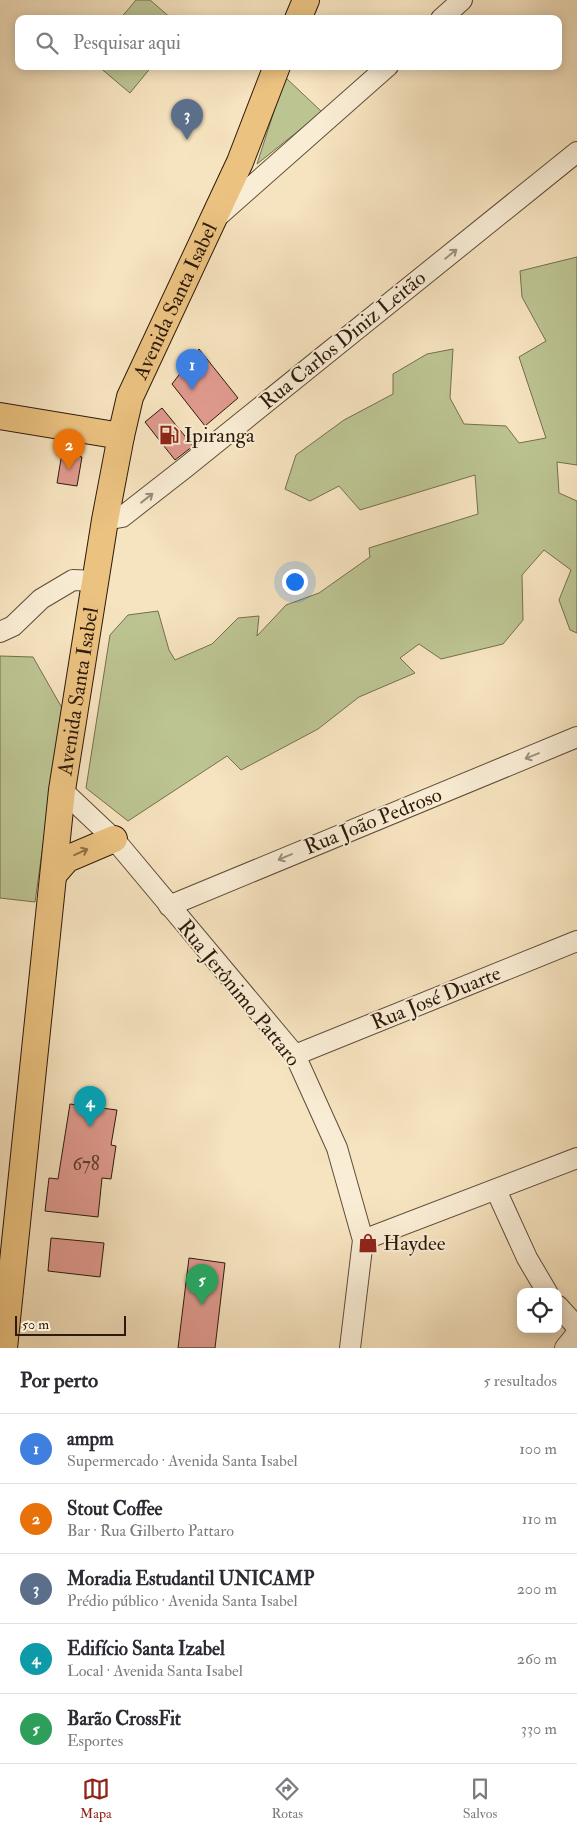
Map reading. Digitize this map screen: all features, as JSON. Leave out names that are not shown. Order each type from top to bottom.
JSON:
[{"type":"main road","points":[[300,15],[306,0]]},
{"type":"main road","name":"Avenida Santa Isabel","points":[[4,1348],[62,790],[105,520],[121,436],[130,397],[240,162],[275,70]]},
{"type":"main road","points":[[0,416],[121,436]]},
{"type":"main road","points":[[54,874],[67,859],[114,839]]},
{"type":"street","points":[[445,15],[462,0]]},
{"type":"street","points":[[212,221],[383,70]]},
{"type":"street","name":"Rua Carlos Diniz Leitão","points":[[105,520],[122,517],[186,468],[577,152]]},
{"type":"street","points":[[0,632],[13,626],[41,599],[72,580],[96,581]]},
{"type":"street","name":"Rua João Pedroso","points":[[168,906],[577,737]]},
{"type":"street","name":"Rua Jerônimo Pattaro","points":[[62,790],[114,839],[294,1055],[336,1148],[363,1240],[350,1348]]},
{"type":"street","name":"Rua José Duarte","points":[[294,1055],[577,941]]},
{"type":"street","points":[[363,1240],[577,1158]]},
{"type":"street","points":[[496,1190],[527,1258],[545,1288]]},
{"type":"street","points":[[562,1310],[577,1327]]},
{"type":"street","points":[[564,1348],[577,1333]]},
{"type":"green space","points":[[136,0],[150,0],[167,15],[123,15]]},
{"type":"green space","points":[[103,70],[149,70],[130,93]]},
{"type":"green space","points":[[285,77],[322,112],[257,164]]},
{"type":"green space","points":[[577,257],[577,465],[557,462],[559,493],[577,501],[577,633],[570,630],[559,600],[571,570],[544,550],[522,575],[523,620],[503,644],[441,659],[419,644],[400,658],[415,673],[359,697],[318,729],[241,770],[227,756],[128,821],[86,788],[110,635],[128,615],[158,611],[169,650],[175,660],[212,644],[238,618],[259,616],[257,636],[286,605],[319,593],[370,557],[369,548],[478,514],[475,475],[360,510],[339,486],[310,501],[285,489],[296,455],[344,420],[393,394],[393,374],[427,354],[453,349],[450,398],[464,424],[506,426],[519,443],[546,438],[519,357],[546,341],[522,297],[520,271]]},
{"type":"green space","points":[[0,656],[33,657],[62,708],[35,902],[0,898]]},
{"type":"building","points":[[199,349],[238,398],[205,426],[172,384]]},
{"type":"building","name":"Ipiranga","points":[[162,408],[193,446],[175,460],[145,422]]},
{"type":"building","points":[[62,453],[82,457],[77,486],[57,483]]},
{"type":"building","points":[[70,1104],[117,1110],[111,1145],[116,1146],[111,1179],[102,1178],[98,1217],[45,1211],[49,1178],[58,1179]]},
{"type":"building","points":[[51,1238],[104,1243],[100,1277],[48,1271]]},
{"type":"building","points":[[189,1258],[225,1263],[215,1348],[178,1348]]},
{"type":"place","name":"Moradia Estudantil UNICAMP","points":[[187,140]]},
{"type":"place","name":"ampm","points":[[192,390]]},
{"type":"place","name":"Ipiranga","points":[[169,435]]},
{"type":"place","name":"Stout Coffee","points":[[69,470]]},
{"type":"place","name":"Edifício Santa Izabel","points":[[90,1127]]},
{"type":"place","name":"Haydee","points":[[368,1243]]},
{"type":"place","name":"Barão CrossFit","points":[[202,1305]]}]
